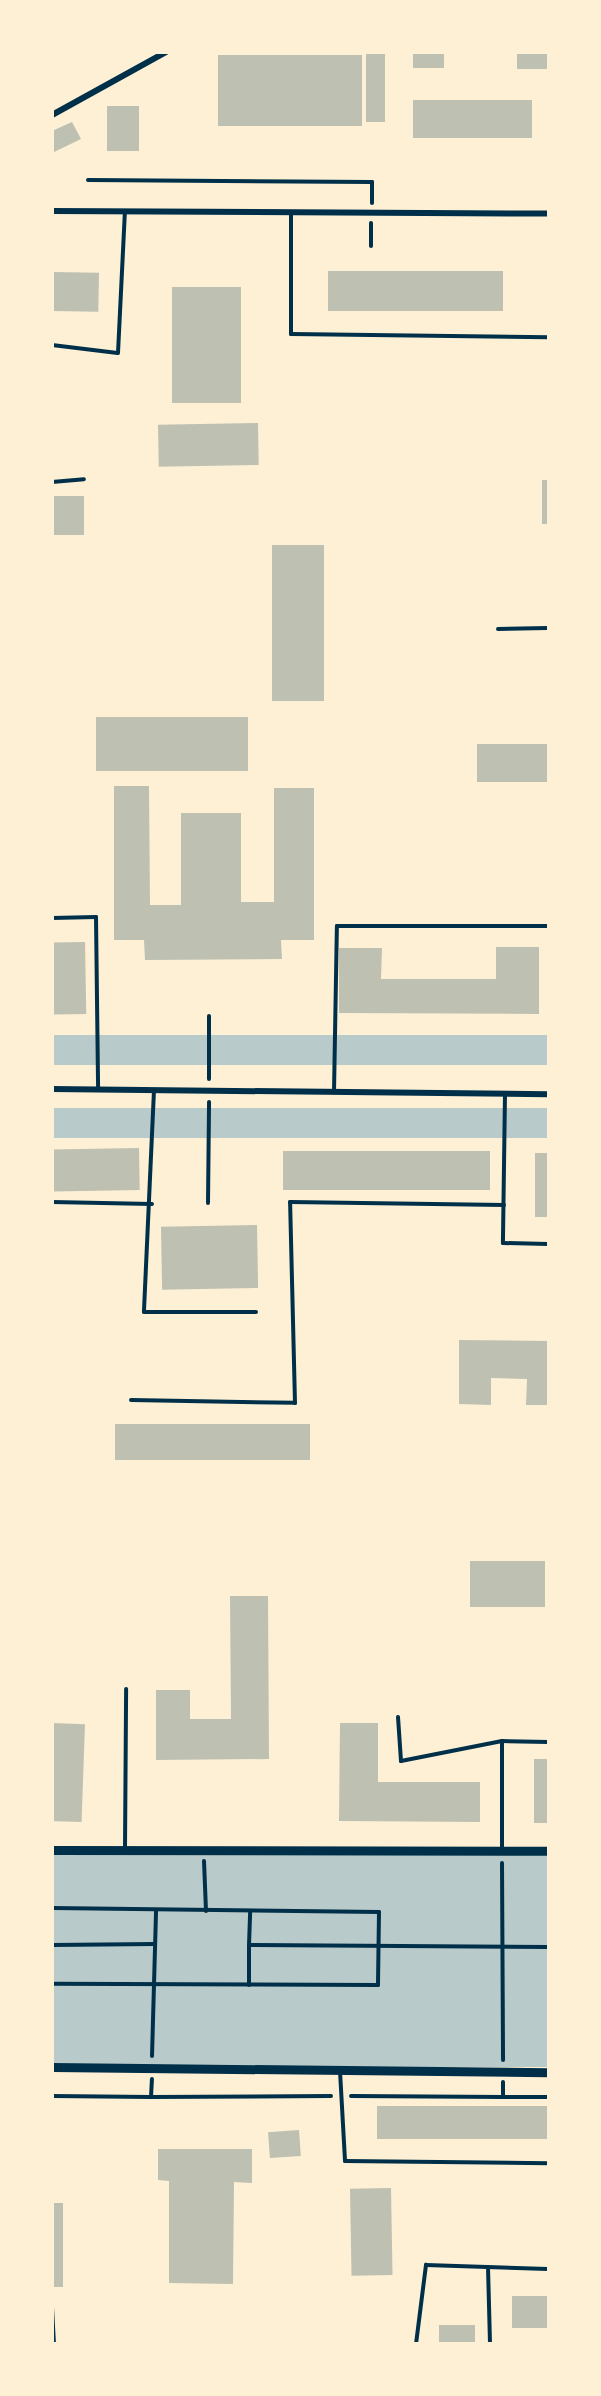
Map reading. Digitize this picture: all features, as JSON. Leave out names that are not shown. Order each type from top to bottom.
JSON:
[{"type":"street","points":[[52,115],[166,52]]},
{"type":"street","points":[[52,211],[549,214]]},
{"type":"street","points":[[52,1089],[549,1094]]},
{"type":"street","points":[[52,1850],[549,1851]]},
{"type":"street","points":[[52,2067],[549,2072]]},
{"type":"lane","points":[[52,345],[118,353],[125,210]]},
{"type":"lane","points":[[291,212],[291,334],[549,337]]},
{"type":"lane","points":[[52,482],[84,479]]},
{"type":"lane","points":[[498,629],[549,628]]},
{"type":"lane","points":[[52,918],[96,917],[98,1090]]},
{"type":"lane","points":[[334,1092],[337,926],[549,926]]},
{"type":"lane","points":[[154,1090],[152,1204],[144,1312],[256,1312]]},
{"type":"lane","points":[[505,1094],[503,1243],[549,1244]]},
{"type":"lane","points":[[52,1202],[152,1204]]},
{"type":"lane","points":[[131,1400],[295,1403],[290,1202],[504,1205]]},
{"type":"lane","points":[[125,1850],[126,1689]]},
{"type":"lane","points":[[398,1717],[401,1761],[502,1741],[549,1742]]},
{"type":"lane","points":[[502,1741],[502,1851]]},
{"type":"lane","points":[[340,2070],[345,2161],[549,2163]]},
{"type":"lane","points":[[416,2343],[426,2265],[549,2269]]},
{"type":"lane","points":[[488,2267],[490,2343]]},
{"type":"lane","points":[[52,2307],[54,2343]]},
{"type":"path","points":[[88,180],[372,182]]},
{"type":"path","points":[[208,1203],[209,1016]]},
{"type":"path","points":[[204,1850],[206,1911]]},
{"type":"path","points":[[502,1851],[503,2072]]},
{"type":"path","points":[[52,1908],[380,1912],[378,1985],[52,1984]]},
{"type":"path","points":[[52,2096],[151,2097],[156,1910]]},
{"type":"path","points":[[249,1985],[250,1911]]},
{"type":"path","points":[[52,1945],[155,1944]]},
{"type":"path","points":[[249,1945],[549,1947]]},
{"type":"path","points":[[503,2097],[549,2097]]},
{"type":"shaded area","points":[[53,1035],[548,1035],[548,1065],[53,1065]]},
{"type":"shaded area","points":[[53,1108],[548,1108],[548,1138],[53,1138]]},
{"type":"shaded area","points":[[53,1850],[548,1850],[548,2067],[53,2067]]},
{"type":"building","points":[[366,52],[385,52],[385,122],[366,122]]},
{"type":"building","points":[[413,52],[444,52],[444,68],[413,68]]},
{"type":"building","points":[[517,52],[548,52],[548,69],[517,69]]},
{"type":"building","points":[[218,55],[362,55],[362,126],[218,126]]},
{"type":"building","points":[[413,100],[532,100],[532,138],[413,138]]},
{"type":"building","points":[[107,106],[139,106],[139,151],[107,151]]},
{"type":"building","points":[[72,122],[81,139],[52,153],[52,131]]},
{"type":"building","points":[[328,271],[503,271],[503,311],[328,311]]},
{"type":"building","points":[[52,272],[99,273],[98,312],[52,311]]},
{"type":"building","points":[[172,287],[241,287],[241,403],[172,403]]},
{"type":"building","points":[[258,423],[259,465],[159,467],[158,425]]},
{"type":"building","points":[[542,480],[548,480],[548,524],[542,524]]},
{"type":"building","points":[[52,496],[84,496],[84,535],[52,535]]},
{"type":"building","points":[[272,545],[324,545],[324,701],[272,701]]},
{"type":"building","points":[[96,717],[248,717],[248,771],[96,771]]},
{"type":"building","points":[[477,744],[548,744],[548,782],[477,782]]},
{"type":"building","points":[[114,786],[149,786],[150,905],[181,905],[181,813],[241,813],[241,902],[274,902],[274,788],[314,788],[314,940],[281,940],[282,959],[145,960],[144,940],[114,940]]},
{"type":"building","points":[[85,942],[86,1014],[53,1015],[52,943]]},
{"type":"building","points":[[496,947],[539,947],[539,1014],[339,1013],[339,948],[382,948],[381,979],[496,979]]},
{"type":"building","points":[[139,1148],[140,1190],[53,1192],[52,1150]]},
{"type":"building","points":[[283,1151],[490,1151],[490,1190],[283,1190]]},
{"type":"building","points":[[535,1153],[548,1153],[548,1217],[535,1217]]},
{"type":"building","points":[[257,1225],[258,1288],[162,1290],[161,1227]]},
{"type":"building","points":[[459,1340],[548,1341],[548,1405],[526,1405],[527,1379],[491,1378],[491,1405],[459,1404]]},
{"type":"building","points":[[115,1424],[310,1424],[310,1460],[115,1460]]},
{"type":"building","points":[[470,1561],[545,1561],[545,1607],[470,1607]]},
{"type":"building","points":[[230,1596],[268,1596],[269,1759],[156,1760],[156,1690],[190,1690],[190,1719],[231,1719]]},
{"type":"building","points":[[52,1723],[85,1724],[82,1822],[52,1821]]},
{"type":"building","points":[[340,1723],[378,1723],[378,1782],[480,1782],[480,1822],[339,1821]]},
{"type":"building","points":[[534,1759],[548,1759],[548,1823],[534,1823]]},
{"type":"building","points":[[377,2106],[548,2106],[548,2139],[377,2139]]},
{"type":"building","points":[[299,2130],[301,2156],[270,2158],[268,2132]]},
{"type":"building","points":[[158,2149],[252,2149],[252,2183],[234,2182],[233,2284],[169,2283],[169,2181],[158,2180]]},
{"type":"building","points":[[391,2188],[393,2275],[352,2276],[350,2189]]},
{"type":"building","points":[[52,2203],[63,2203],[63,2287],[52,2287]]},
{"type":"building","points":[[512,2296],[548,2296],[548,2328],[512,2328]]},
{"type":"building","points":[[439,2325],[475,2325],[475,2344],[439,2344]]}]
